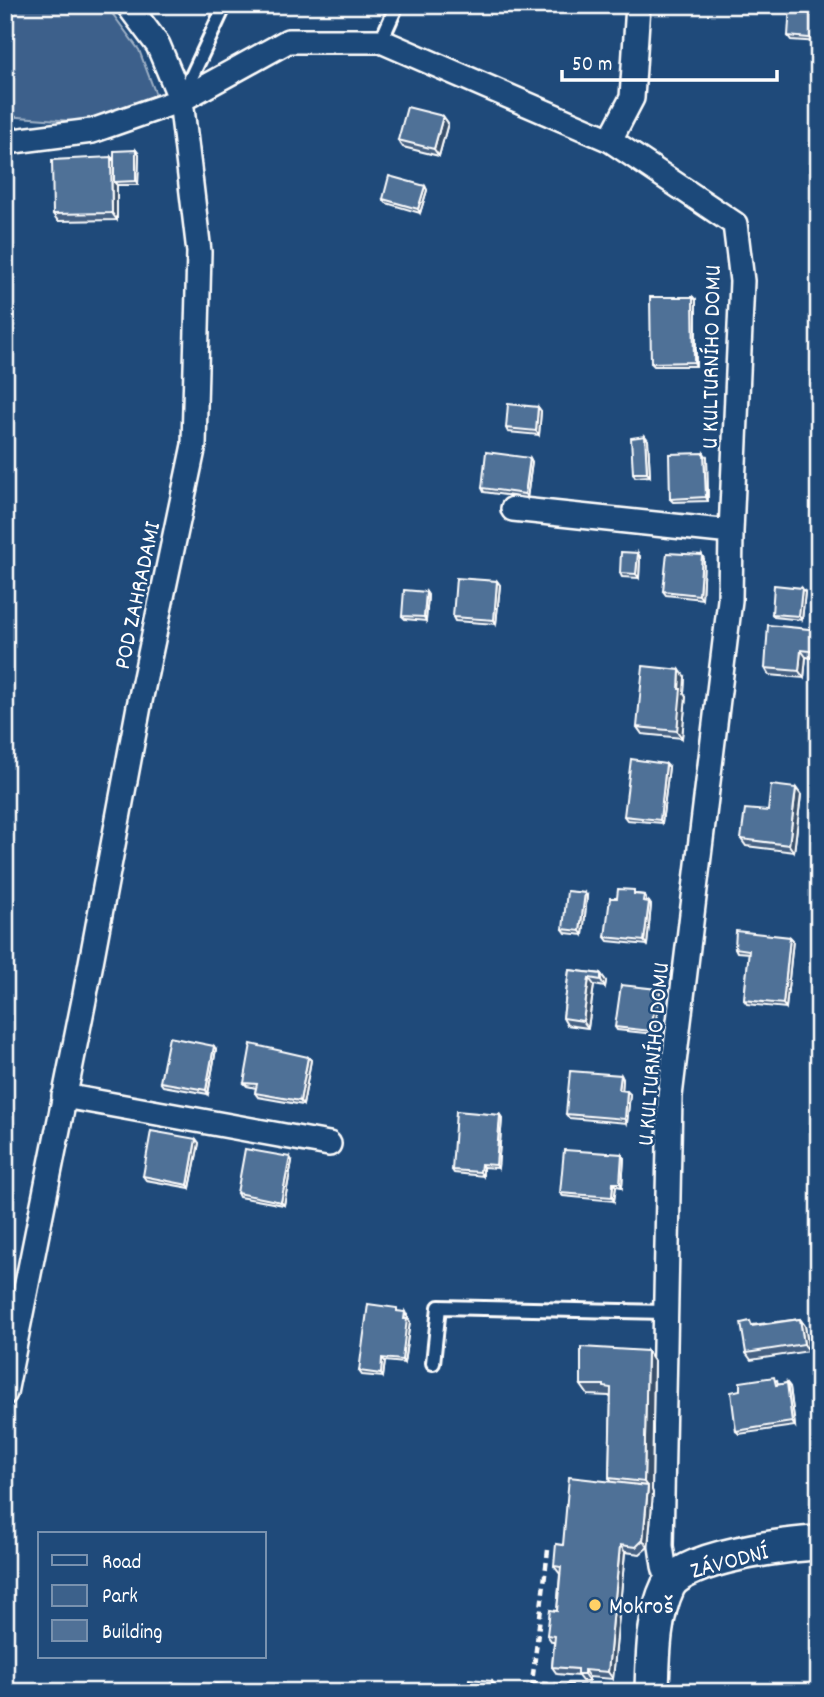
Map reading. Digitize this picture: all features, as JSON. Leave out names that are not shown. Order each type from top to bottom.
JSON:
[{"type":"street","name":"POD ZAHRADAMI","points":[[5,1393],[84,1000],[139,706],[194,445],[199,252],[181,100],[158,45],[128,5]]},
{"type":"street","points":[[610,141],[632,98],[638,5]]},
{"type":"street","name":"U KULTURNÍHO DOMU","points":[[5,139],[14,141],[92,131],[181,100],[288,41],[381,41],[610,141],[735,224],[742,281],[730,600],[670,1096],[662,1546],[669,1584]]},
{"type":"street","points":[[513,509],[731,532]]},
{"type":"street","points":[[64,1096],[329,1144]]},
{"type":"street","name":"ZÁVODNÍ","points":[[644,1691],[657,1623],[669,1584],[681,1572],[696,1564],[769,1548],[819,1543]]},
{"type":"lane","points":[[181,100],[225,5]]},
{"type":"lane","points":[[381,41],[397,5]]},
{"type":"lane","points":[[433,1363],[439,1307],[665,1312]]},
{"type":"path","points":[[548,1550],[532,1683],[644,1691]]},
{"type":"green space","points":[[5,5],[106,5],[139,50],[156,95],[86,122],[5,116]]},
{"type":"building","points":[[790,5],[819,5],[819,39],[788,36]]},
{"type":"building","points":[[407,107],[443,116],[434,149],[398,140]]},
{"type":"building","points":[[136,150],[136,181],[114,182],[114,151]]},
{"type":"building","points":[[111,157],[112,213],[53,214],[52,160]]},
{"type":"building","points":[[389,176],[425,186],[418,209],[383,199]]},
{"type":"building","points":[[650,297],[693,297],[694,362],[651,363]]},
{"type":"building","points":[[508,404],[538,407],[536,431],[506,428]]},
{"type":"building","points":[[645,436],[647,473],[633,473],[631,438]]},
{"type":"building","points":[[486,452],[530,458],[525,494],[482,488]]},
{"type":"building","points":[[704,453],[706,497],[670,499],[669,454]]},
{"type":"building","points":[[621,552],[638,553],[636,574],[620,573]]},
{"type":"building","points":[[667,553],[702,555],[699,595],[663,591]]},
{"type":"building","points":[[456,578],[497,581],[494,620],[453,617]]},
{"type":"building","points":[[774,585],[802,588],[799,616],[772,614]]},
{"type":"building","points":[[404,590],[426,592],[424,617],[402,616]]},
{"type":"building","points":[[768,625],[819,630],[818,652],[801,650],[799,671],[765,668]]},
{"type":"building","points":[[643,666],[680,670],[677,731],[637,727]]},
{"type":"building","points":[[631,759],[666,764],[660,820],[624,816]]},
{"type":"building","points":[[771,785],[796,788],[789,845],[741,839],[745,809],[768,811]]},
{"type":"building","points":[[618,889],[634,890],[634,894],[644,895],[643,901],[649,902],[644,941],[605,937],[610,898],[617,898]]},
{"type":"building","points":[[567,891],[585,893],[580,931],[563,929]]},
{"type":"building","points":[[736,931],[790,937],[783,1004],[744,1000],[749,950],[735,948]]},
{"type":"building","points":[[569,970],[601,974],[601,980],[589,978],[583,1021],[563,1018]]},
{"type":"building","points":[[621,985],[657,989],[651,1031],[615,1027]]},
{"type":"building","points":[[169,1037],[214,1046],[206,1090],[160,1082]]},
{"type":"building","points":[[251,1044],[308,1057],[300,1101],[255,1093],[257,1084],[244,1083]]},
{"type":"building","points":[[570,1071],[621,1075],[619,1090],[627,1091],[625,1119],[566,1114]]},
{"type":"building","points":[[456,1111],[500,1115],[496,1165],[481,1164],[480,1172],[452,1170]]},
{"type":"building","points":[[151,1131],[196,1139],[188,1185],[143,1176]]},
{"type":"building","points":[[245,1149],[290,1157],[281,1202],[237,1193]]},
{"type":"building","points":[[564,1150],[622,1154],[620,1183],[613,1183],[612,1197],[560,1193]]},
{"type":"building","points":[[368,1304],[397,1308],[397,1311],[405,1312],[404,1319],[407,1319],[402,1360],[382,1358],[381,1374],[359,1371]]},
{"type":"building","points":[[800,1319],[804,1344],[746,1353],[741,1323],[750,1321],[752,1326]]},
{"type":"building","points":[[581,1347],[647,1351],[644,1482],[609,1478],[611,1388],[604,1385],[581,1385]]},
{"type":"building","points":[[774,1377],[776,1385],[787,1383],[792,1422],[736,1431],[731,1392],[740,1390],[740,1382]]},
{"type":"building","points":[[569,1477],[648,1486],[643,1540],[636,1547],[620,1545],[608,1672],[584,1670],[584,1674],[577,1674],[577,1669],[552,1667],[555,1636],[547,1635],[550,1610],[557,1611],[561,1567],[554,1566],[556,1544],[563,1545]]},
{"type":"building","points":[[469,1679],[492,1681],[491,1692],[468,1692]]},
{"type":"building","points":[[172,1683],[187,1684],[186,1692],[171,1692]]},
{"type":"building","points":[[215,1684],[256,1688],[255,1692],[215,1692]]},
{"type":"place","name":"Mokroš","points":[[595,1605]]}]
